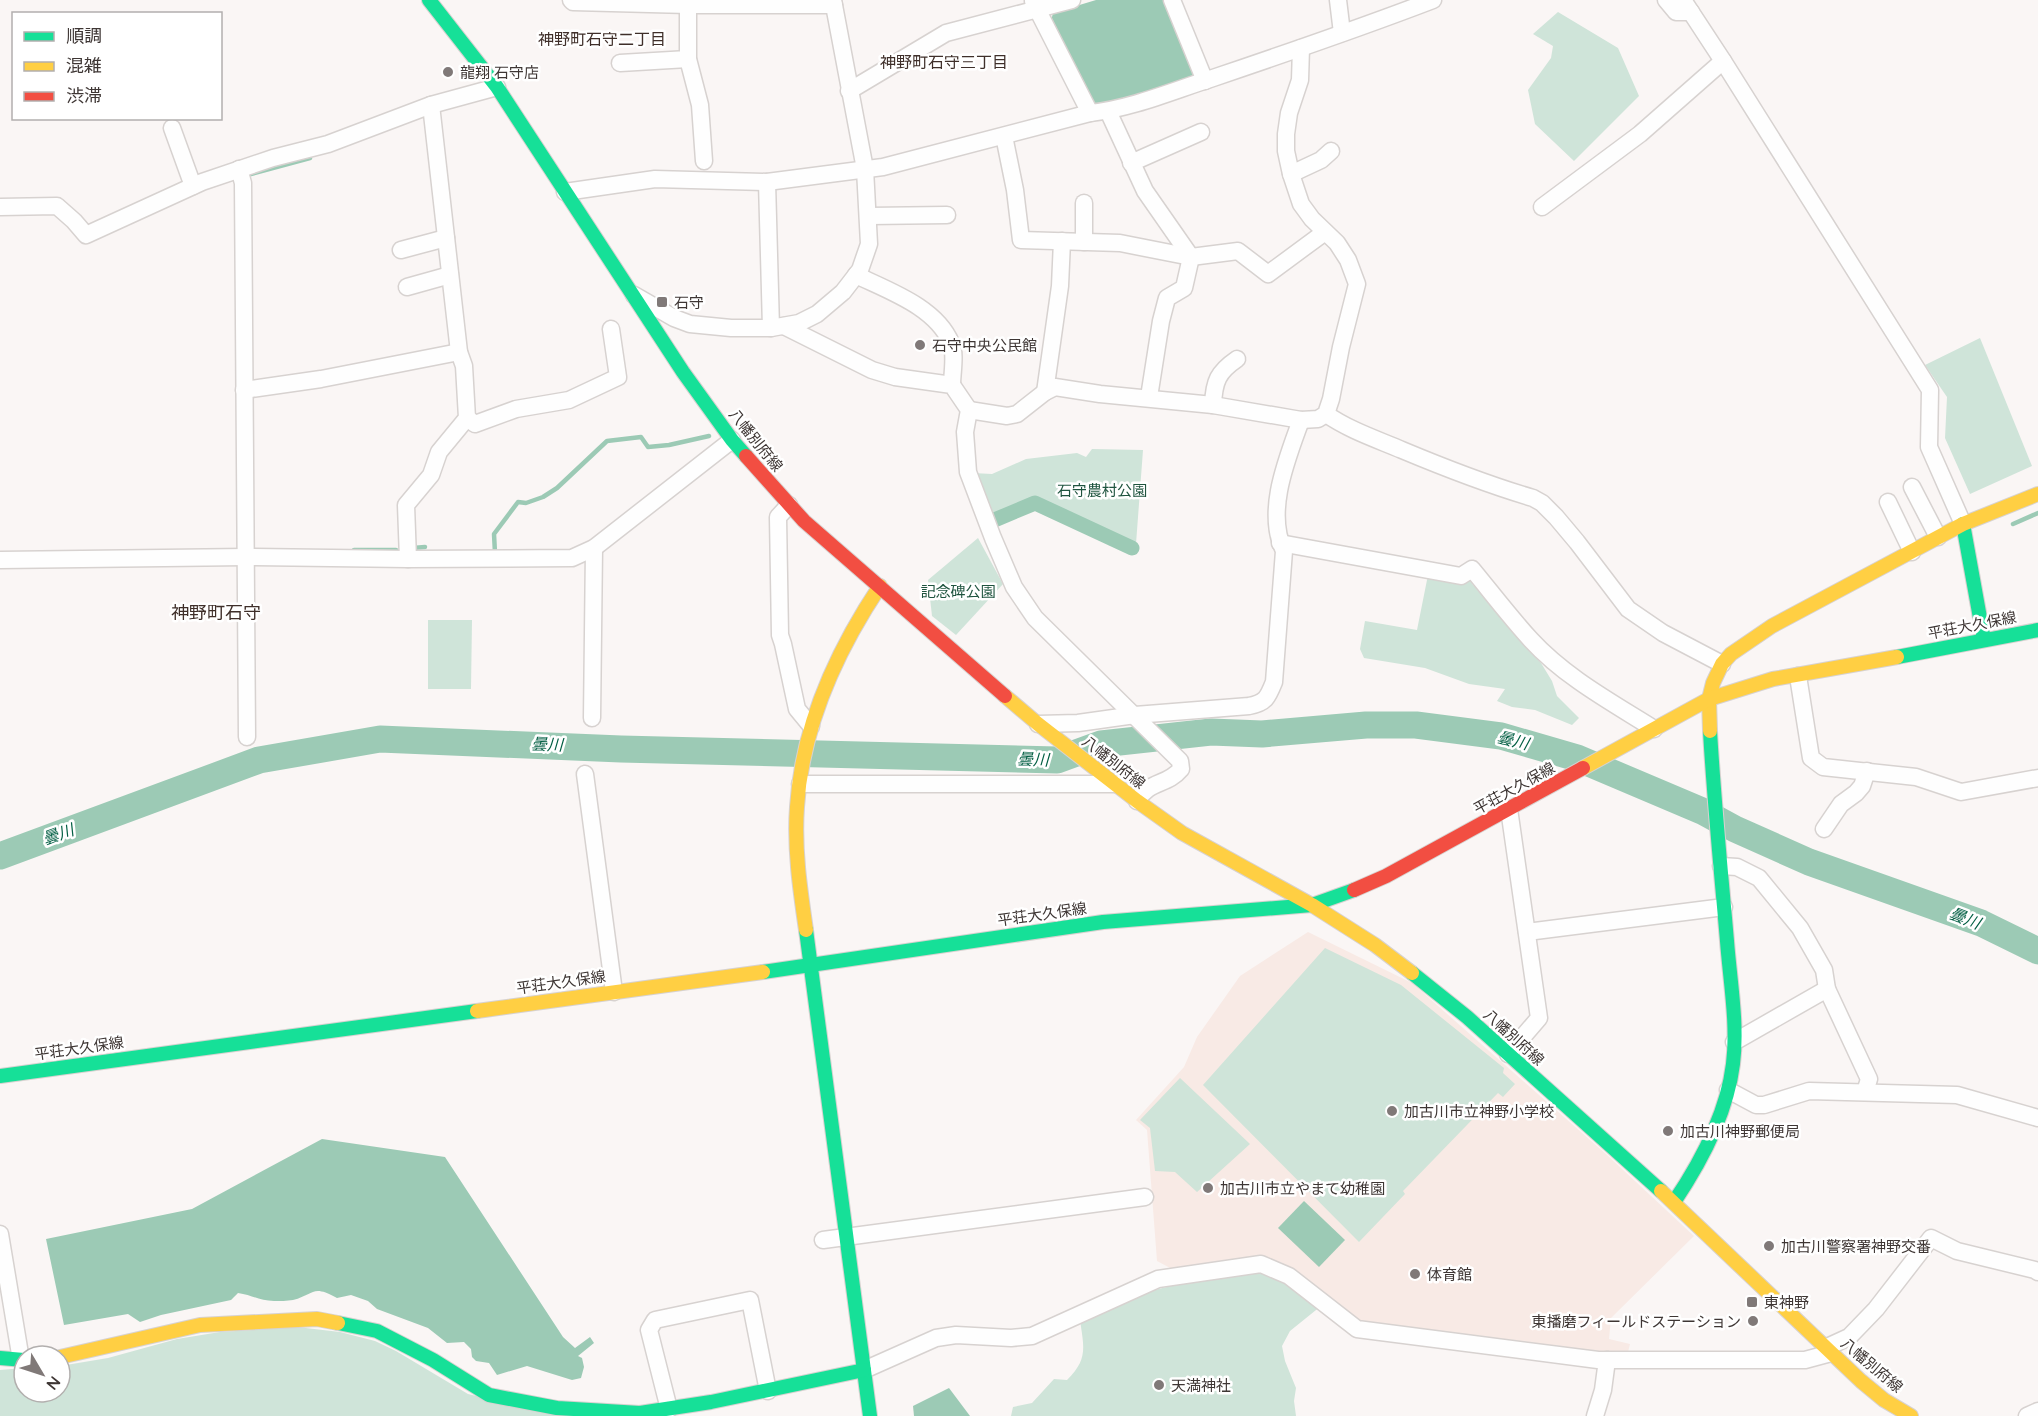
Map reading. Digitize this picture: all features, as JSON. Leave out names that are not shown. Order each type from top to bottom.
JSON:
[{"type":"main road","name":"八幡別府線","points":[[429,0],[497,87],[683,372],[732,440],[789,505],[1038,724],[1137,801],[1182,833],[1312,905],[1375,945],[1467,1017],[1674,1202],[1828,1351],[1884,1400],[1911,1416]]},
{"type":"main road","points":[[1674,1202],[1695,1171],[1715,1127],[1728,1090],[1734,1042],[1709,699],[1713,683],[1722,664],[1731,654],[1772,626],[1963,524],[2038,494]]},
{"type":"main road","points":[[1963,524],[1984,640]]},
{"type":"main road","points":[[870,1416],[845,1238],[797,855],[797,812],[811,726],[827,678],[862,611],[880,586]]},
{"type":"main road","name":"平荘大久保線","points":[[0,1076],[811,965],[1102,922],[1312,905],[1336,898],[1386,876],[1709,699],[1773,679],[2038,630]]},
{"type":"main road","points":[[72,1355],[200,1325],[317,1319],[377,1331],[433,1360],[489,1395],[578,1410],[640,1413],[864,1370]]},
{"type":"street","points":[[571,0],[573,2],[688,5],[833,2],[865,169],[869,216],[869,244],[866,256],[856,275],[843,292],[817,314],[799,323],[778,327],[731,328],[690,324],[674,318],[634,295]]},
{"type":"street","points":[[849,91],[946,33],[1035,5],[1072,0]]},
{"type":"street","points":[[1172,0],[1205,81]]},
{"type":"street","points":[[1338,0],[1342,33]]},
{"type":"street","points":[[565,192],[655,179],[767,182],[883,167],[1166,95],[1433,0]]},
{"type":"street","points":[[1666,0],[1676,12],[1687,6],[1930,390],[1929,447],[1963,524]]},
{"type":"street","points":[[688,5],[688,59],[700,105],[704,161]]},
{"type":"street","points":[[1035,5],[1090,113]]},
{"type":"street","points":[[969,410],[1007,416],[1017,414],[1055,387],[1100,394],[1213,405],[1301,420],[1318,419],[1326,414],[1357,284],[1342,250],[1301,204],[1291,174],[1286,151],[1286,134],[1289,113],[1300,80],[1301,48]]},
{"type":"street","points":[[620,63],[688,59]]},
{"type":"street","points":[[1542,207],[1640,134],[1723,61]]},
{"type":"street","points":[[0,207],[57,206],[86,235],[193,186],[239,169],[328,144],[431,105],[497,87]]},
{"type":"street","points":[[408,559],[406,505],[431,475],[439,452],[467,418],[464,366],[459,352],[431,105]]},
{"type":"street","points":[[1108,111],[1145,191],[1191,256],[1184,288],[1167,298],[1161,321],[1149,398]]},
{"type":"street","points":[[172,128],[193,186]]},
{"type":"street","points":[[1131,163],[1201,132]]},
{"type":"street","points":[[1004,136],[1015,190],[1021,240],[1120,243],[1191,256],[1238,251],[1268,274],[1325,232]]},
{"type":"street","points":[[1291,174],[1321,160],[1331,151]]},
{"type":"street","points":[[239,169],[243,183],[247,737]]},
{"type":"street","points":[[767,182],[778,327]]},
{"type":"street","points":[[1084,202],[1084,242]]},
{"type":"street","points":[[869,216],[947,215]]},
{"type":"street","points":[[401,250],[446,238]]},
{"type":"street","points":[[1045,392],[1060,286],[1062,242]]},
{"type":"street","points":[[407,287],[450,275]]},
{"type":"street","points":[[856,275],[904,298],[942,327],[952,345],[952,385],[969,410],[965,432],[968,472],[1014,586],[1035,618],[1136,715],[1180,761],[1181,769],[1175,776],[1143,790],[1137,801]]},
{"type":"street","points":[[778,327],[872,370],[895,377],[952,385]]},
{"type":"street","points":[[467,418],[475,424],[516,409],[569,400],[618,377],[610,329]]},
{"type":"street","points":[[244,390],[321,379],[459,352]]},
{"type":"street","points":[[1213,405],[1218,376],[1237,359]]},
{"type":"street","points":[[1326,414],[1337,422],[1366,435],[1449,469],[1542,503],[1577,542],[1628,609],[1663,633],[1722,664]]},
{"type":"street","points":[[1038,724],[1077,723],[1136,715],[1250,706],[1260,704],[1267,698],[1274,682],[1284,551],[1276,532],[1281,484],[1301,420]]},
{"type":"street","points":[[0,560],[246,557],[572,558],[594,548],[732,440]]},
{"type":"street","points":[[1912,487],[1938,537]]},
{"type":"street","points":[[1888,502],[1912,552]]},
{"type":"street","points":[[789,505],[778,517],[780,635],[797,709],[811,726]]},
{"type":"street","points":[[1280,543],[1461,576],[1472,568],[1531,640],[1585,685],[1650,731]]},
{"type":"street","points":[[592,718],[594,548]]},
{"type":"street","points":[[1798,676],[1811,758],[1823,767],[1916,777],[1961,792],[2038,778]]},
{"type":"street","points":[[1824,829],[1841,804],[1862,786],[1867,771]]},
{"type":"street","points":[[585,774],[614,992]]},
{"type":"street","points":[[800,784],[1115,784]]},
{"type":"street","points":[[1508,1054],[1539,1018],[1509,809]]},
{"type":"street","points":[[1721,860],[1759,878],[1800,928],[1824,970],[1827,989],[1869,1079],[1865,1092]]},
{"type":"street","points":[[1527,932],[1724,907]]},
{"type":"street","points":[[1734,1042],[1827,989]]},
{"type":"street","points":[[1728,1090],[1756,1105],[1764,1105],[1809,1091],[1957,1095],[2038,1118]]},
{"type":"street","points":[[823,1240],[1145,1197]]},
{"type":"street","points":[[0,1234],[19,1344]]},
{"type":"street","points":[[864,1370],[936,1338],[956,1335],[1011,1338],[1032,1336],[1158,1279],[1261,1264],[1289,1276],[1357,1329],[1607,1360],[1805,1360],[1828,1351],[1849,1337],[1876,1309],[1931,1238],[1957,1251],[2038,1272]]},
{"type":"street","points":[[669,1409],[649,1330],[655,1320],[750,1300],[768,1390]]},
{"type":"street","points":[[1595,1416],[1603,1390],[1607,1360]]},
{"type":"street","points":[[2028,1416],[2038,1411]]},
{"type":"shaded area","points":[[1096,0],[1165,0],[1196,73],[1192,80],[1102,108],[1094,104],[1051,21],[1053,13]]},
{"type":"shaded area","name":"加古川市立神野小学校","points":[[1308,932],[1412,983],[1606,1154],[1694,1236],[1611,1318],[1609,1339],[1630,1344],[1627,1356],[1362,1325],[1349,1318],[1281,1262],[1262,1261],[1174,1270],[1157,1261],[1147,1130],[1136,1120],[1184,1067],[1197,1037],[1240,976]]},
{"type":"shaded area","points":[[322,1139],[445,1157],[563,1337],[575,1348],[590,1337],[594,1343],[578,1356],[582,1358],[584,1367],[581,1378],[572,1380],[527,1366],[497,1375],[489,1363],[476,1361],[472,1357],[471,1349],[464,1342],[447,1343],[428,1328],[377,1309],[368,1301],[351,1295],[337,1298],[318,1291],[293,1300],[281,1301],[269,1301],[238,1293],[231,1300],[161,1315],[140,1322],[128,1314],[64,1325],[46,1239],[192,1209]]},
{"type":"shaded area","points":[[1304,1201],[1345,1240],[1319,1267],[1278,1228]]},
{"type":"shaded area","points":[[949,1388],[970,1416],[914,1416],[913,1406]]},
{"type":"green space","points":[[1558,12],[1618,48],[1639,96],[1574,161],[1535,124],[1528,90],[1551,58],[1553,46],[1533,34]]},
{"type":"green space","points":[[1980,338],[2032,466],[1970,494],[1945,438],[1947,397],[1925,365]]},
{"type":"green space","name":"石守農村公園","points":[[1092,449],[1143,450],[1136,544],[1036,501],[990,518],[973,473],[992,474],[1026,459],[1077,453],[1086,457]]},
{"type":"green space","name":"記念碑公園","points":[[978,538],[1003,584],[956,635],[932,616],[928,580]]},
{"type":"green space","points":[[1428,575],[1469,580],[1541,663],[1552,681],[1557,696],[1579,718],[1572,725],[1535,710],[1512,707],[1497,701],[1505,689],[1469,684],[1425,668],[1364,658],[1360,649],[1365,621],[1417,630]]},
{"type":"green space","points":[[428,620],[472,620],[471,689],[428,689]]},
{"type":"green space","points":[[1325,948],[1401,985],[1504,1068],[1503,1073],[1515,1084],[1503,1097],[1498,1093],[1403,1191],[1405,1194],[1359,1242],[1203,1085]]},
{"type":"green space","points":[[1180,1078],[1250,1144],[1197,1192],[1175,1172],[1155,1171],[1150,1128],[1140,1120]]},
{"type":"green space","points":[[1269,1269],[1321,1306],[1290,1331],[1282,1346],[1285,1361],[1296,1388],[1294,1401],[1296,1416],[1011,1416],[1013,1407],[1032,1403],[1054,1379],[1067,1380],[1074,1373],[1083,1353],[1080,1320],[1145,1293],[1191,1282]]},
{"type":"green space","points":[[297,1327],[340,1332],[375,1341],[396,1351],[468,1394],[558,1416],[0,1416],[0,1370],[12,1369],[12,1404],[72,1404],[72,1364],[108,1358],[177,1339],[220,1332]]},
{"type":"waterway","points":[[251,174],[310,158]]},
{"type":"waterway","points":[[495,553],[494,534],[518,502],[526,503],[543,497],[557,488],[607,441],[641,437],[648,447],[709,436]]},
{"type":"waterway","points":[[992,521],[1035,503],[1132,548]]},
{"type":"waterway","points":[[2013,524],[2038,513]]},
{"type":"waterway","points":[[413,548],[425,547]]},
{"type":"waterway","points":[[354,550],[396,550]]},
{"type":"waterway","name":"曇川","points":[[0,856],[259,760],[380,739],[621,749],[1057,760],[1101,744],[1211,732],[1262,734],[1366,725],[1416,725],[1501,736],[1577,758],[1702,811],[1735,829],[1809,862],[1981,923],[2038,951]]},
{"type":"traffic: fast","points":[[429,0],[497,87],[683,372],[746,456]]},
{"type":"traffic: fast","points":[[1963,524],[1984,640]]},
{"type":"traffic: fast","points":[[1897,657],[2038,630]]},
{"type":"traffic: fast","points":[[1674,1202],[1703,1154],[1719,1119],[1733,1064],[1735,1034],[1733,1002],[1710,731]]},
{"type":"traffic: fast","points":[[763,972],[1103,922],[1312,905],[1354,890]]},
{"type":"traffic: fast","points":[[806,930],[870,1416]]},
{"type":"traffic: fast","points":[[1412,973],[1467,1017],[1661,1191]]},
{"type":"traffic: fast","points":[[0,1076],[477,1011]]},
{"type":"traffic: fast","points":[[338,1323],[377,1331],[433,1360],[489,1395],[557,1408],[640,1413],[711,1402],[864,1370]]},
{"type":"traffic: fast","points":[[0,1358],[12,1359]]},
{"type":"traffic: slow","points":[[1710,731],[1709,699],[1713,683],[1722,664],[1731,654],[1772,626],[1963,524],[2038,494]]},
{"type":"traffic: slow","points":[[806,930],[796,838],[800,777],[806,748],[814,719],[836,664],[849,637],[880,586]]},
{"type":"traffic: slow","points":[[1583,768],[1709,699],[1773,679],[1897,657]]},
{"type":"traffic: slow","points":[[1005,696],[1137,801],[1182,833],[1312,905],[1375,945],[1412,973]]},
{"type":"traffic: slow","points":[[477,1011],[763,972]]},
{"type":"traffic: slow","points":[[1661,1191],[1861,1381],[1884,1400],[1911,1416]]},
{"type":"traffic: slow","points":[[72,1354],[200,1325],[317,1319],[338,1323]]},
{"type":"traffic: jam","points":[[746,456],[804,521],[1005,696]]},
{"type":"traffic: jam","points":[[1354,890],[1386,876],[1583,768]]},
{"type":"place","name":"龍翔 石守店","points":[[448,72]]},
{"type":"place","name":"石守","points":[[662,302]]},
{"type":"place","name":"石守中央公民館","points":[[920,345]]},
{"type":"place","name":"加古川市立神野小学校","points":[[1392,1111]]},
{"type":"place","name":"加古川神野郵便局","points":[[1668,1131]]},
{"type":"place","name":"加古川市立やまて幼稚園","points":[[1208,1188]]},
{"type":"place","name":"加古川警察署神野交番","points":[[1769,1246]]},
{"type":"place","name":"体育館","points":[[1415,1274]]},
{"type":"place","name":"東神野","points":[[1752,1302]]},
{"type":"place","name":"東播磨フィールドステーション","points":[[1753,1321]]},
{"type":"place","name":"天満神社","points":[[1159,1385]]},
{"type":"district","name":"神野町石守二丁目","points":[[602,39]]},
{"type":"district","name":"神野町石守三丁目","points":[[944,62]]},
{"type":"district","name":"神野町石守","points":[[216,612]]}]
